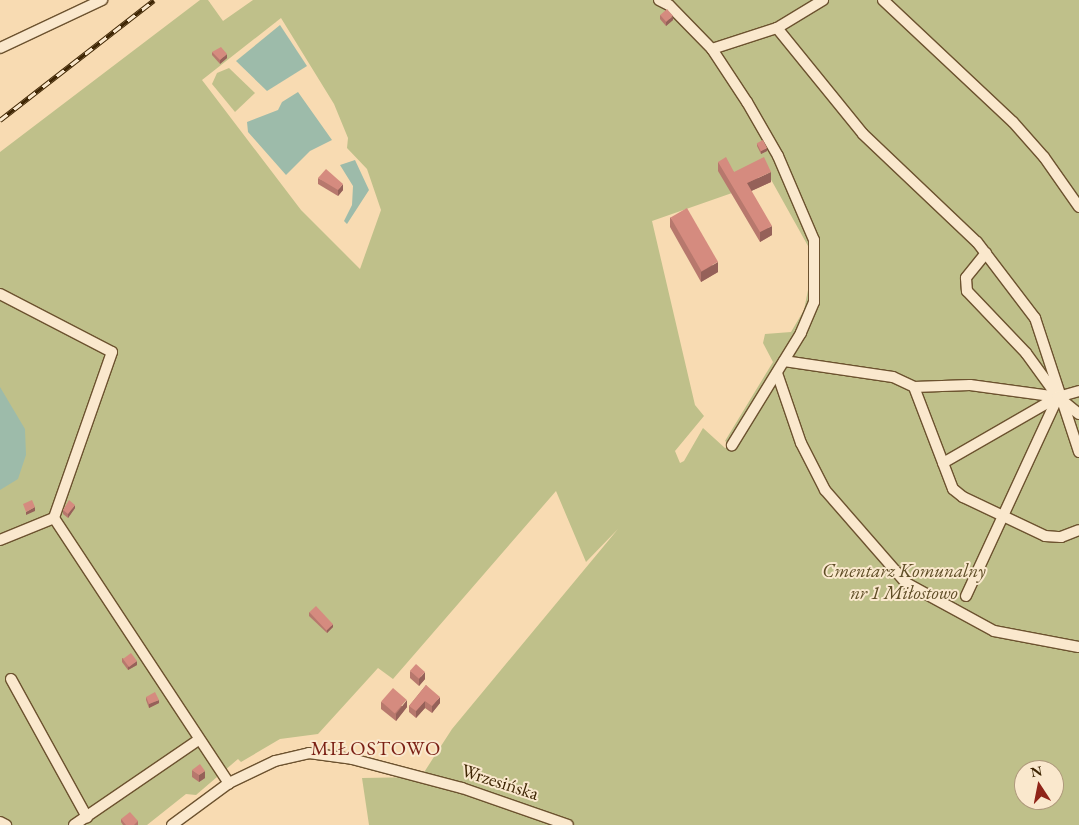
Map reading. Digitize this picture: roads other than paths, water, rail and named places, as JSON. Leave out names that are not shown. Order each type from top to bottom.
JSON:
[{"type":"street","points":[[0,48],[102,0]]},
{"type":"street","points":[[659,0],[669,5],[712,49],[778,156],[814,240],[814,302],[784,361],[732,445]]},
{"type":"street","points":[[712,49],[777,28],[822,0]]},
{"type":"street","points":[[883,0],[1013,122],[1044,157],[1079,207]]},
{"type":"street","points":[[777,28],[863,134],[986,253],[1035,318],[1046,342],[1058,397],[1079,452]]},
{"type":"street","points":[[986,253],[966,278],[968,291],[1026,353],[1058,397],[1079,414]]},
{"type":"street","points":[[0,294],[112,352],[54,518],[0,540]]},
{"type":"street","points":[[784,361],[893,377],[914,387],[970,385],[1058,397]]},
{"type":"street","points":[[777,373],[802,443],[825,490],[906,583],[994,630],[1079,647]]},
{"type":"street","points":[[914,387],[953,488],[963,497],[1045,536],[1061,537],[1079,530]]},
{"type":"street","points":[[942,462],[1058,397],[1079,391]]},
{"type":"street","points":[[966,596],[1058,397]]},
{"type":"street","points":[[54,518],[228,783]]},
{"type":"street","points":[[11,679],[87,817]]},
{"type":"street","points":[[74,825],[198,740]]},
{"type":"street","name":"Wrzesińska","points":[[172,825],[228,783],[275,760],[321,754],[462,788],[568,825]]},
{"type":"street","points":[[0,822],[6,825]]},
{"type":"railway","points":[[0,120],[154,0]]},
{"type":"district","name":"MIŁOSTOWO","points":[[376,748]]},
{"type":"park label","name":"Cmentarz Komunalny nr 1 Miłostowo","points":[[904,582]]}]
